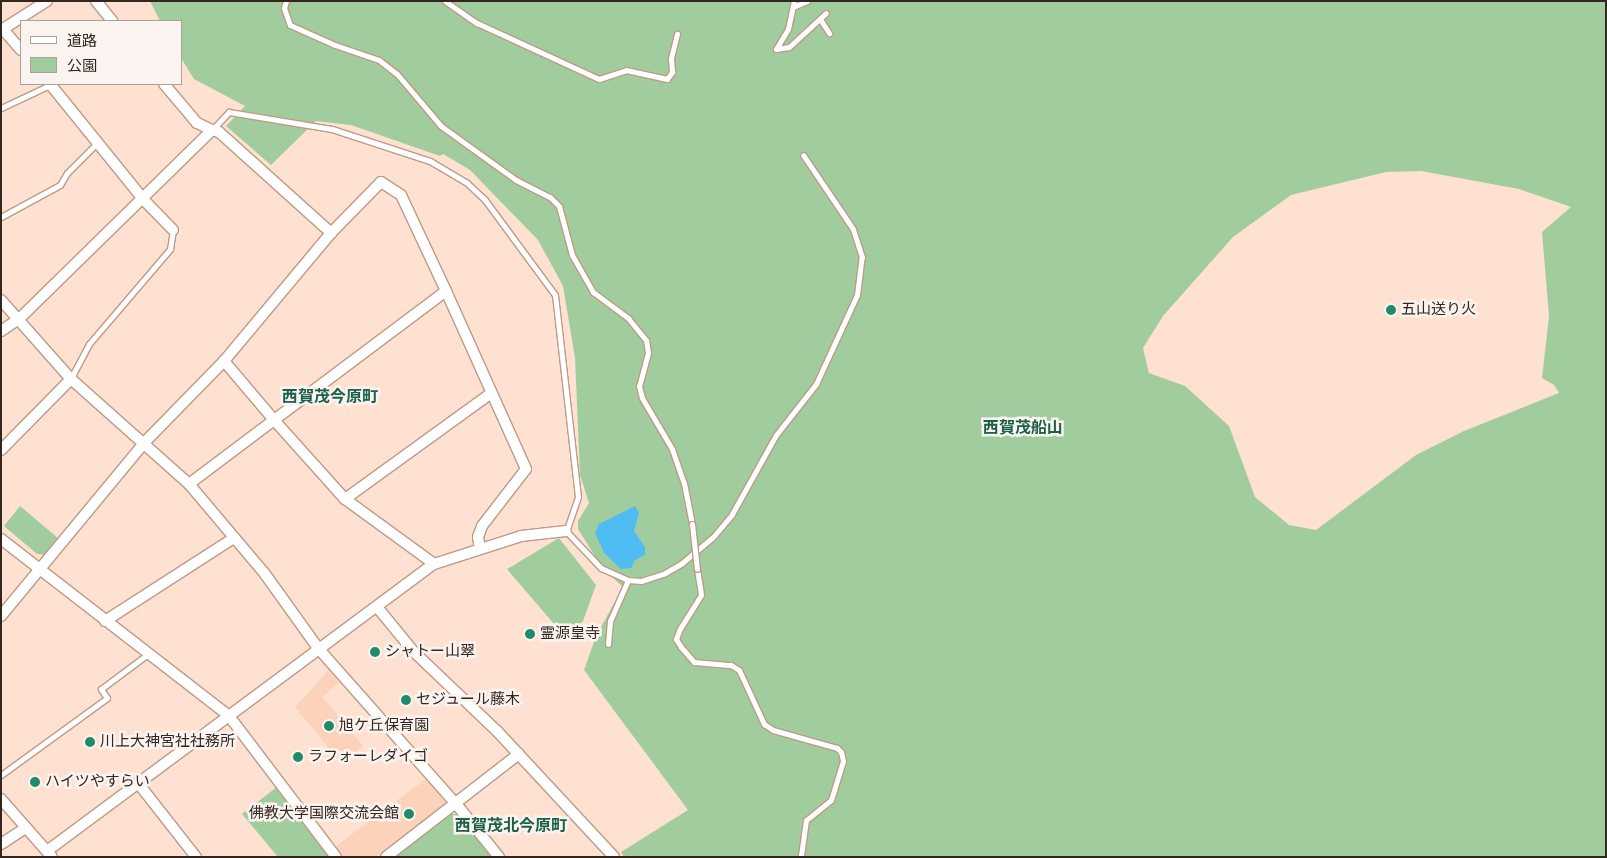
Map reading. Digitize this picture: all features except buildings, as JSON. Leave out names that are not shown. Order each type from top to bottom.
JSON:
[{"type":"street","points":[[20,49],[3,29],[48,1]]},
{"type":"street","points":[[96,1],[111,20]]},
{"type":"street","points":[[52,85],[96,144],[143,199],[174,230]]},
{"type":"street","points":[[165,85],[197,123],[219,132],[331,232]]},
{"type":"street","points":[[1,331],[19,318],[212,130]]},
{"type":"street","points":[[1,616],[145,442],[224,361],[331,232],[382,182],[401,195],[446,291],[490,394],[526,469],[482,526],[478,537],[480,548]]},
{"type":"street","points":[[189,484],[446,291]]},
{"type":"street","points":[[1,300],[19,318],[71,379],[145,442],[189,484],[265,574],[318,648],[457,805],[498,857]]},
{"type":"street","points":[[224,361],[345,499],[434,564]]},
{"type":"street","points":[[1,450],[71,379]]},
{"type":"street","points":[[345,499],[490,394]]},
{"type":"street","points":[[1,799],[49,854],[138,783],[434,564],[521,536],[566,530]]},
{"type":"street","points":[[105,621],[234,538]]},
{"type":"street","points":[[1,539],[228,716],[336,857]]},
{"type":"street","points":[[378,607],[414,652],[520,754],[614,857]]},
{"type":"street","points":[[386,857],[457,805],[520,754]]},
{"type":"street","points":[[138,783],[196,857]]},
{"type":"street","points":[[1,844],[26,828]]},
{"type":"lane","points":[[286,1],[284,8],[290,25],[335,45],[379,60],[397,74],[441,126],[516,180],[550,197],[559,206],[572,255],[593,292],[628,318],[646,340],[648,353],[640,386],[642,398],[672,449],[684,483],[702,595],[680,628],[676,639],[680,648],[694,662],[731,665],[739,670],[764,724],[773,730],[837,748],[841,752],[843,761],[831,800],[806,820],[801,857]]},
{"type":"lane","points":[[445,1],[477,23],[599,79],[626,70],[667,79],[672,72],[671,58],[677,34]]},
{"type":"lane","points":[[807,1],[793,4],[788,29],[776,50],[789,47],[826,13]]},
{"type":"lane","points":[[820,19],[829,33]]},
{"type":"lane","points":[[1,108],[49,85]]},
{"type":"lane","points":[[212,130],[229,112],[332,129],[430,161],[466,184],[485,200],[555,295],[578,497],[566,530],[601,568],[628,580],[641,582],[665,573],[713,537],[760,469],[776,435],[816,384],[834,350],[858,291],[862,257],[853,229],[804,155]]},
{"type":"lane","points":[[1,217],[60,185],[67,173],[96,144]]},
{"type":"lane","points":[[71,379],[89,344],[170,249],[174,230]]},
{"type":"lane","points":[[608,644],[610,621],[628,580]]},
{"type":"lane","points":[[1,775],[107,698],[101,689],[148,654]]},
{"type":"shaded area","name":"旭ケ丘保育園","points":[[329,670],[339,683],[322,697],[363,746],[341,763],[295,707]]},
{"type":"shaded area","points":[[427,778],[444,800],[444,806],[375,857],[344,857],[336,846]]},
{"type":"green space","points":[[150,1],[1606,1],[1606,857],[624,857],[621,852],[688,810],[584,670],[596,636],[623,587],[603,569],[578,529],[578,521],[589,503],[580,475],[575,358],[563,286],[538,240],[470,170],[443,154],[440,156],[351,125],[316,121],[271,165],[226,126],[245,106],[194,79],[182,60],[182,20],[160,20]],"holes":[[[1421,171],[1519,189],[1571,207],[1542,232],[1549,316],[1542,378],[1554,385],[1559,393],[1464,431],[1416,455],[1316,530],[1289,525],[1255,497],[1229,426],[1185,386],[1149,373],[1143,348],[1163,316],[1233,237],[1291,195],[1386,172]]]},
{"type":"green space","points":[[20,506],[59,539],[46,555],[37,554],[4,526]]},
{"type":"green space","points":[[559,538],[596,585],[583,621],[567,639],[507,569]]},
{"type":"green space","points":[[278,786],[333,857],[278,857],[242,814]]},
{"type":"green space","points":[[450,814],[459,814],[493,857],[394,857]]},
{"type":"water","points":[[635,506],[639,513],[634,531],[645,547],[645,555],[635,560],[631,568],[621,569],[604,553],[595,533],[599,524]]},
{"type":"place","name":"五山送り火","points":[[1391,310]]},
{"type":"place","name":"霊源皇寺","points":[[530,634]]},
{"type":"place","name":"シャトー山翠","points":[[375,652]]},
{"type":"place","name":"セジュール藤木","points":[[406,700]]},
{"type":"place","name":"旭ケ丘保育園","points":[[329,726]]},
{"type":"place","name":"川上大神宮社社務所","points":[[90,742]]},
{"type":"place","name":"ラフォーレダイゴ","points":[[298,757]]},
{"type":"place","name":"ハイツやすらい","points":[[35,782]]},
{"type":"place","name":"佛教大学国際交流会館","points":[[409,814]]},
{"type":"district","name":"西賀茂今原町","points":[[330,397]]},
{"type":"district","name":"西賀茂船山","points":[[1023,428]]},
{"type":"district","name":"西賀茂北今原町","points":[[511,826]]}]
